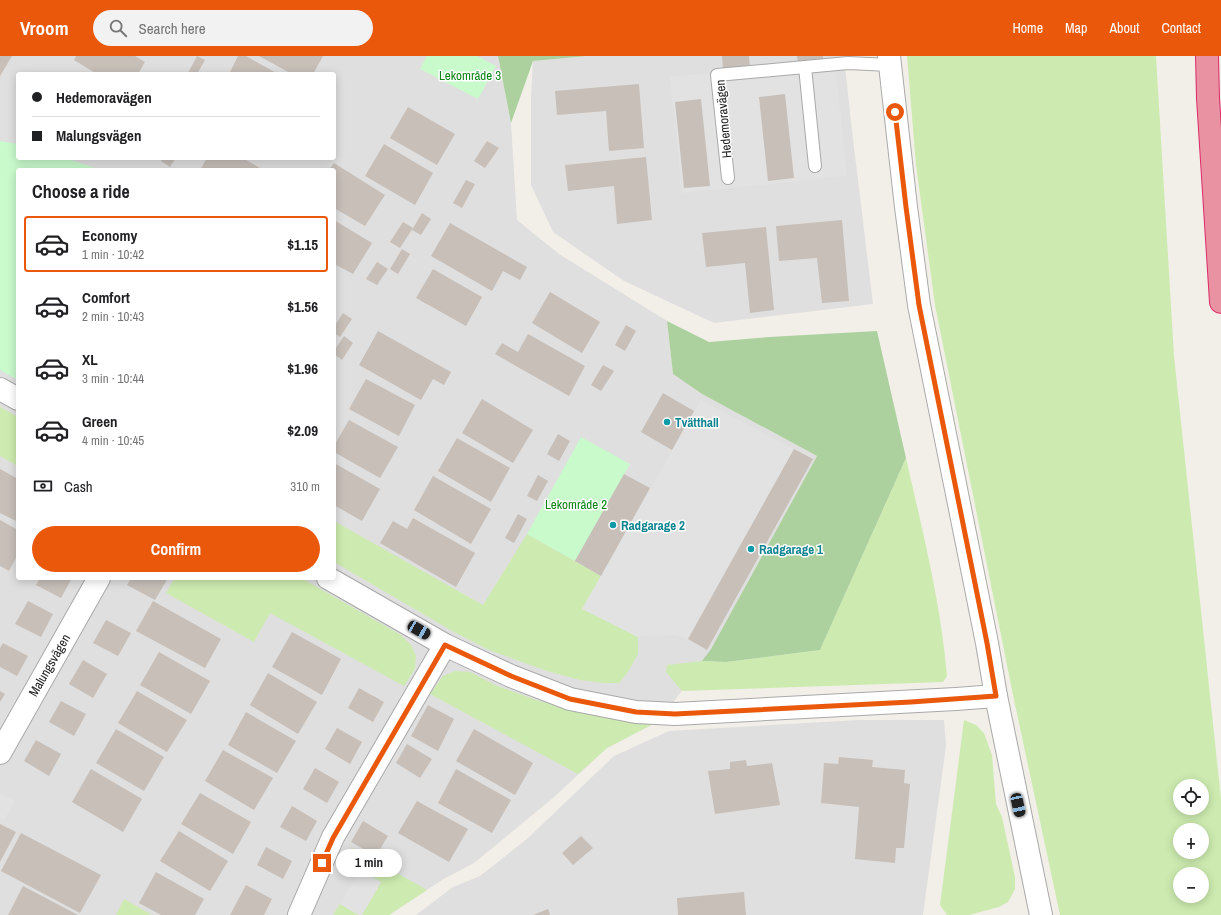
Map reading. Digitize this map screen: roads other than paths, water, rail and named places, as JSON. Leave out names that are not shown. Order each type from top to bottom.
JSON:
[{"type":"highway","points":[[1207,56],[1208,98],[1221,302]]},
{"type":"street","name":"Hedemoravägen","points":[[889,61],[919,305],[1039,915]]},
{"type":"street","points":[[0,389],[16,398]]},
{"type":"street","name":"Malungsvägen","points":[[0,753],[98,580]]},
{"type":"street","points":[[331,580],[445,645],[511,676],[570,699],[636,712],[675,714],[996,696]]},
{"type":"street","points":[[299,915],[333,838],[445,645]]},
{"type":"lane","name":"Hedemoravägen","points":[[728,178],[717,75],[889,61]]},
{"type":"lane","points":[[805,67],[814,166]]},
{"type":"place","name":"Tvätthall","points":[[667,422]]},
{"type":"place","name":"Radgarage 2","points":[[613,525]]},
{"type":"place","name":"Radgarage 1","points":[[751,549]]},
{"type":"park label","name":"Lekområde 3","points":[[470,75]]},
{"type":"park label","name":"Lekområde 2","points":[[576,504]]}]
